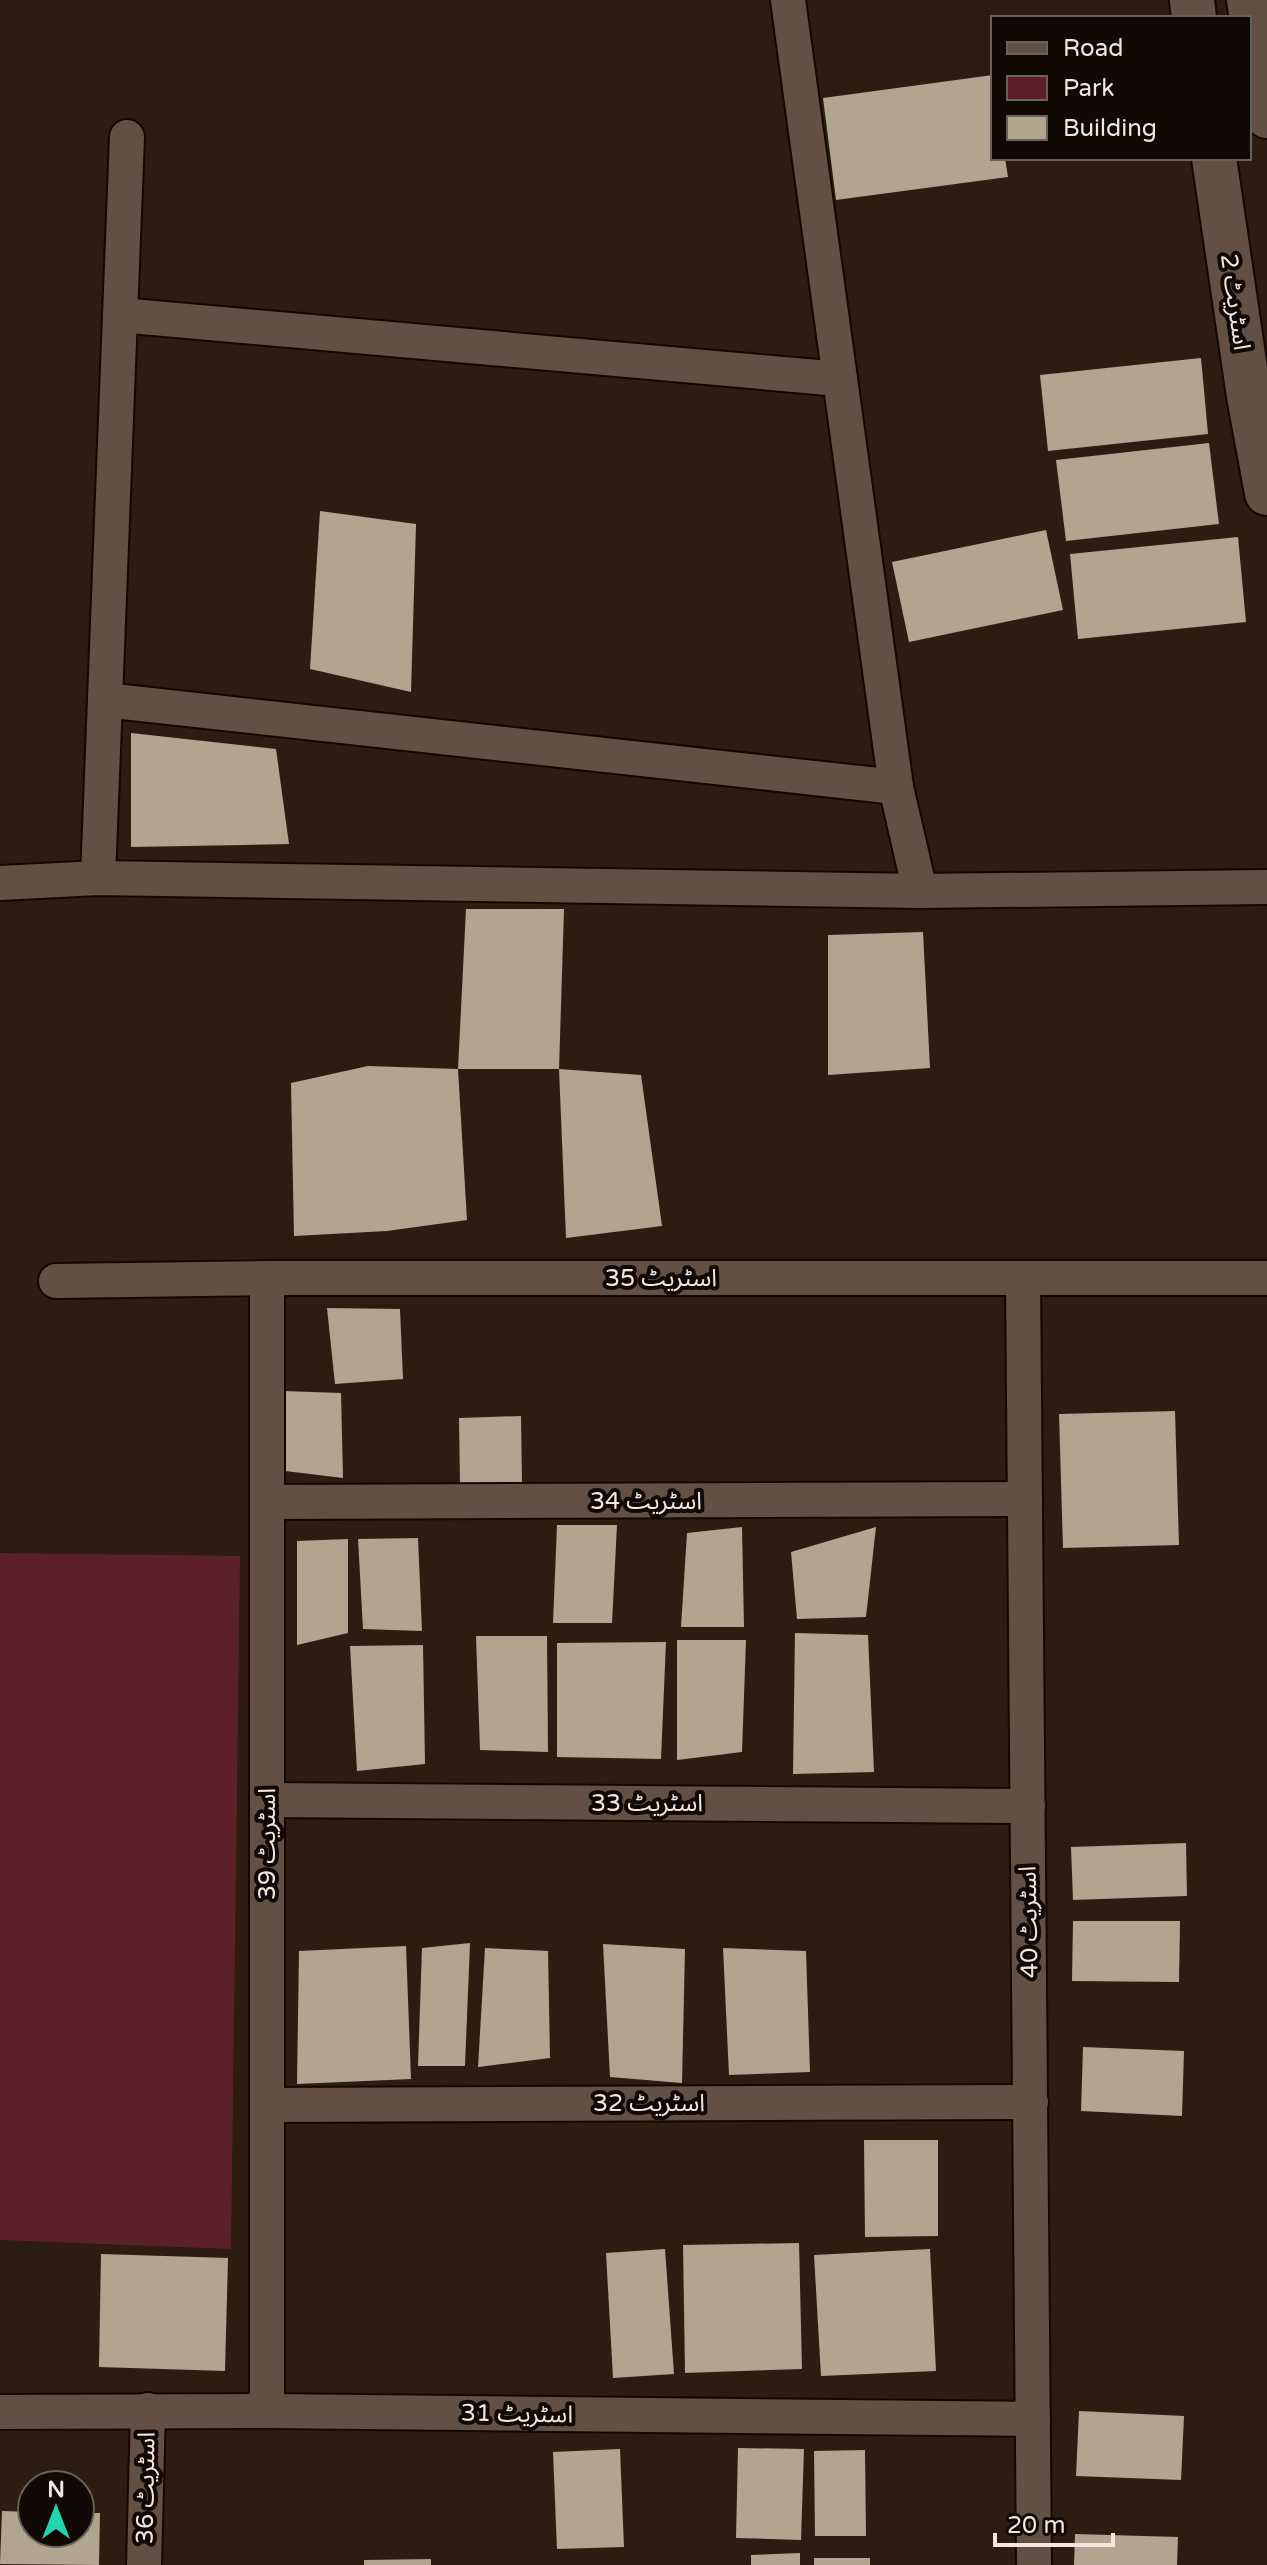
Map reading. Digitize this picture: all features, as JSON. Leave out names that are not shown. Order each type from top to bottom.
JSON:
[{"type":"main road","points":[[1249,0],[1267,116]]},
{"type":"main road","name":"اسٹریٹ 2","points":[[1214,160],[1249,396],[1267,493]]},
{"type":"street","points":[[788,0],[896,787],[920,891]]},
{"type":"street","points":[[98,878],[127,137]]},
{"type":"street","points":[[120,315],[840,379]]},
{"type":"street","points":[[105,700],[896,787]]},
{"type":"street","points":[[0,883],[98,878],[920,891],[1267,887]]},
{"type":"street","name":"اسٹریٹ 35","points":[[56,1281],[267,1278],[1267,1278]]},
{"type":"street","name":"اسٹریٹ 39","points":[[267,1278],[267,2411]]},
{"type":"street","name":"اسٹریٹ 40","points":[[1023,1279],[1034,2565]]},
{"type":"street","name":"اسٹریٹ 34","points":[[267,1502],[1025,1499]]},
{"type":"street","name":"اسٹریٹ 33","points":[[267,1800],[1028,1806]]},
{"type":"street","name":"اسٹریٹ 32","points":[[267,2105],[1031,2102]]},
{"type":"street","name":"اسٹریٹ 31","points":[[0,2412],[148,2410],[1033,2419]]},
{"type":"street","name":"اسٹریٹ 36","points":[[144,2565],[148,2410]]},
{"type":"green space","points":[[0,1553],[240,1556],[231,2249],[0,2240]]},
{"type":"building","points":[[991,75],[991,160],[1005,160],[1008,177],[836,200],[823,98]]},
{"type":"building","points":[[1201,358],[1208,434],[1048,451],[1040,375]]},
{"type":"building","points":[[1209,443],[1219,524],[1066,541],[1056,460]]},
{"type":"building","points":[[320,511],[416,524],[411,692],[310,669]]},
{"type":"building","points":[[1046,530],[1063,610],[909,642],[892,562]]},
{"type":"building","points":[[1238,537],[1246,622],[1078,639],[1070,554]]},
{"type":"building","points":[[131,733],[276,749],[289,844],[131,847]]},
{"type":"building","points":[[466,909],[564,909],[559,1069],[458,1069]]},
{"type":"building","points":[[923,932],[930,1068],[828,1075],[828,935]]},
{"type":"building","points":[[368,1066],[458,1069],[467,1220],[387,1231],[294,1236],[291,1083]]},
{"type":"building","points":[[559,1069],[641,1075],[662,1226],[566,1238]]},
{"type":"building","points":[[327,1308],[400,1309],[403,1379],[335,1384]]},
{"type":"building","points":[[283,1391],[341,1393],[343,1478],[285,1471]]},
{"type":"building","points":[[1175,1411],[1179,1545],[1063,1548],[1059,1414]]},
{"type":"building","points":[[521,1416],[522,1483],[460,1484],[459,1418]]},
{"type":"building","points":[[557,1525],[617,1525],[612,1623],[553,1623]]},
{"type":"building","points":[[742,1527],[744,1627],[681,1627],[687,1533]]},
{"type":"building","points":[[876,1527],[866,1617],[797,1619],[791,1552]]},
{"type":"building","points":[[418,1538],[422,1631],[363,1629],[358,1539]]},
{"type":"building","points":[[348,1539],[348,1633],[297,1645],[297,1541]]},
{"type":"building","points":[[795,1633],[868,1635],[874,1772],[793,1774]]},
{"type":"building","points":[[476,1636],[547,1636],[548,1752],[480,1750]]},
{"type":"building","points":[[677,1640],[746,1640],[742,1752],[677,1760]]},
{"type":"building","points":[[666,1642],[661,1759],[557,1757],[557,1643]]},
{"type":"building","points":[[423,1645],[425,1764],[357,1771],[350,1646]]},
{"type":"building","points":[[1186,1843],[1187,1896],[1073,1900],[1071,1847]]},
{"type":"building","points":[[1073,1921],[1180,1921],[1179,1982],[1072,1981]]},
{"type":"building","points":[[470,1943],[465,2066],[418,2066],[422,1948]]},
{"type":"building","points":[[603,1944],[685,1949],[682,2083],[610,2077]]},
{"type":"building","points":[[406,1946],[411,2079],[297,2084],[299,1951]]},
{"type":"building","points":[[485,1948],[548,1951],[550,2058],[478,2067]]},
{"type":"building","points":[[723,1948],[806,1951],[810,2072],[729,2075]]},
{"type":"building","points":[[1083,2047],[1184,2051],[1182,2116],[1081,2111]]},
{"type":"building","points":[[864,2140],[938,2140],[938,2236],[865,2237]]},
{"type":"building","points":[[799,2243],[802,2369],[685,2373],[683,2245]]},
{"type":"building","points":[[665,2249],[674,2374],[613,2378],[606,2253]]},
{"type":"building","points":[[930,2249],[936,2371],[821,2376],[814,2255]]},
{"type":"building","points":[[101,2254],[228,2258],[225,2371],[99,2367]]},
{"type":"building","points":[[1079,2411],[1184,2416],[1181,2480],[1076,2476]]},
{"type":"building","points":[[738,2448],[804,2449],[801,2540],[736,2538]]},
{"type":"building","points":[[620,2449],[624,2547],[557,2549],[553,2452]]},
{"type":"building","points":[[865,2450],[866,2536],[815,2536],[814,2451]]},
{"type":"building","points":[[2,2511],[16,2511],[16,2549],[96,2549],[96,2513],[100,2513],[99,2565],[0,2564]]},
{"type":"building","points":[[1075,2534],[1178,2537],[1177,2565],[1074,2565]]},
{"type":"building","points":[[800,2553],[800,2565],[751,2565],[751,2555]]},
{"type":"building","points":[[814,2558],[870,2558],[870,2565],[814,2565]]},
{"type":"building","points":[[431,2559],[431,2565],[364,2565],[364,2560]]}]
